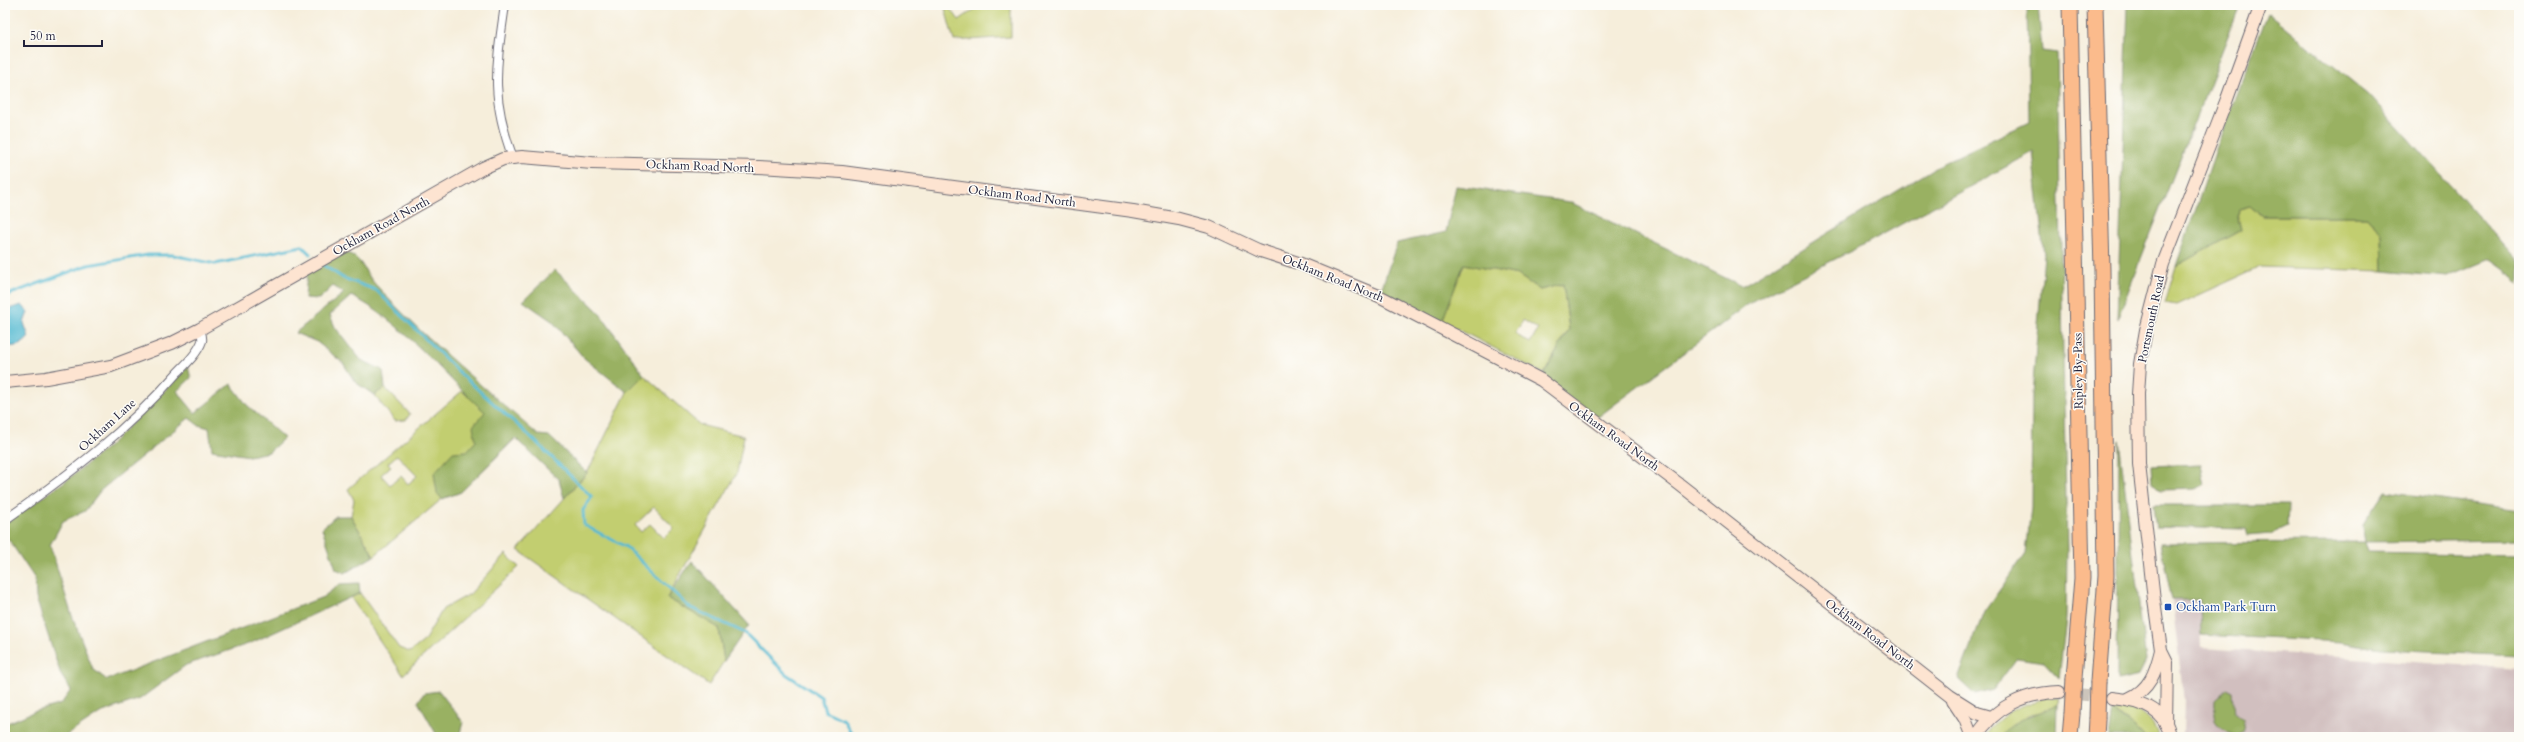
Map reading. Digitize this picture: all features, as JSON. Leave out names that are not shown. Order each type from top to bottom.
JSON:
[{"type":"highway","name":"Ripley By-Pass","points":[[2070,5],[2082,578],[2070,737]]},
{"type":"highway","name":"Ripley By-Pass","points":[[2095,5],[2102,270],[2106,568],[2098,682],[2098,719],[2096,737]]},
{"type":"main road","name":"Portsmouth Road","points":[[2128,699],[2146,688],[2158,664],[2161,650],[2139,464],[2138,394],[2140,364],[2148,323],[2163,264],[2225,106],[2261,5]]},
{"type":"main road","name":"Ockham Road North","points":[[5,382],[46,378],[111,366],[142,356],[200,329],[478,171],[513,158],[592,163],[759,167],[842,172],[1134,211],[1209,227],[1258,250],[1301,264],[1379,296],[1541,380],[1680,484],[1950,696],[1977,713],[1991,717]]},
{"type":"main road","name":"Portsmouth Road","points":[[2161,650],[2167,662],[2168,680],[2166,724]]},
{"type":"main road","points":[[1976,737],[1991,717],[2006,706],[2023,698],[2043,693],[2059,692]]},
{"type":"main road","name":"Ockham Road North","points":[[1950,696],[1965,719],[1972,737]]},
{"type":"main road","points":[[2112,698],[2128,699],[2154,710],[2166,724],[2170,737]]},
{"type":"street","points":[[505,5],[496,73],[496,91],[502,126],[513,158]]},
{"type":"street","name":"Ockham Lane","points":[[5,520],[66,477],[138,414],[196,351],[202,339],[200,329]]},
{"type":"shaded area","points":[[2172,600],[2200,600],[2202,648],[2519,669],[2519,737],[2183,737],[2184,701]]},
{"type":"green space","points":[[944,5],[948,5],[959,20],[975,9],[972,5],[1011,5],[1011,37],[954,41]]},
{"type":"green space","points":[[2027,5],[2038,5],[2042,51],[2057,53],[2067,550],[2066,619],[2059,678],[2044,662],[2017,658],[1993,690],[1975,695],[1958,679],[1984,612],[2026,553],[2031,508],[2032,394],[2044,255],[2033,152],[1867,243],[1754,300],[1594,420],[1541,380],[1569,329],[1563,284],[1540,290],[1518,275],[1464,264],[1440,327],[1379,296],[1397,243],[1446,232],[1456,186],[1570,202],[1742,286],[1943,163],[2029,122]]},
{"type":"green space","points":[[2128,5],[2240,5],[2117,320]]},
{"type":"green space","points":[[2268,13],[2369,95],[2519,262],[2519,286],[2505,269],[2491,259],[2447,277],[2383,271],[2382,234],[2367,216],[2262,216],[2250,206],[2239,209],[2238,218],[2241,230],[2176,266],[2222,132]]},
{"type":"green space","points":[[2250,206],[2262,216],[2367,216],[2382,234],[2383,271],[2260,267],[2177,305],[2165,303],[2176,266],[2241,230],[2238,218],[2239,209]]},
{"type":"green space","points":[[345,252],[359,261],[375,284],[413,324],[538,435],[549,436],[587,473],[564,498],[559,480],[515,438],[461,492],[442,499],[437,493],[434,473],[453,452],[467,451],[476,441],[473,426],[485,412],[387,318],[351,296],[330,315],[335,327],[361,360],[383,370],[385,388],[374,395],[355,382],[343,363],[317,342],[295,333],[344,293],[333,286],[319,299],[305,298],[307,272]]},
{"type":"green space","points":[[1464,264],[1518,275],[1540,290],[1563,284],[1569,329],[1544,374],[1442,321]],"holes":[[[1523,320],[1538,329],[1530,343],[1515,334]]]},
{"type":"green space","points":[[555,270],[598,311],[644,375],[627,392],[584,358],[552,321],[523,301]]},
{"type":"green space","points":[[188,367],[191,378],[177,391],[195,413],[231,384],[247,405],[284,438],[269,452],[249,456],[212,450],[209,428],[198,425],[189,418],[101,490],[85,511],[63,521],[50,545],[71,613],[93,669],[107,680],[323,597],[340,584],[359,583],[360,593],[251,643],[186,665],[140,699],[100,713],[64,737],[5,737],[5,724],[33,712],[61,704],[71,690],[61,675],[54,654],[36,598],[35,579],[9,540],[5,543],[5,524],[67,480],[109,446]]},
{"type":"green space","points":[[644,375],[700,425],[744,436],[737,473],[667,598],[719,628],[724,661],[709,685],[518,550],[587,473],[627,392]],"holes":[[[654,507],[674,528],[664,538],[650,524],[641,532],[635,525]]]},
{"type":"green space","points":[[385,388],[410,414],[406,420],[395,421],[374,395]]},
{"type":"green space","points":[[462,391],[516,438],[461,492],[442,499],[374,556],[351,516],[354,500],[348,489]],"holes":[[[397,455],[417,476],[408,484],[401,476],[390,485],[381,475],[391,466],[388,463]]]},
{"type":"green space","points":[[2119,440],[2146,661],[2139,675],[2117,680]]},
{"type":"green space","points":[[2200,464],[2204,485],[2195,489],[2160,490],[2152,482],[2151,466]]},
{"type":"green space","points":[[2385,491],[2519,510],[2519,540],[2365,542],[2362,525]]},
{"type":"green space","points":[[2153,505],[2288,505],[2287,526],[2270,534],[2248,536],[2246,529],[2156,527]]},
{"type":"green space","points":[[336,516],[351,516],[374,556],[345,573],[336,569],[322,528]]},
{"type":"green space","points":[[2365,542],[2368,552],[2519,555],[2519,655],[2381,649],[2341,642],[2201,635],[2200,600],[2172,600],[2160,543]]},
{"type":"green space","points":[[506,554],[519,567],[403,675],[351,598],[360,593],[399,648],[410,652],[424,641],[443,609],[470,594]]},
{"type":"green space","points":[[692,561],[749,625],[724,661],[719,628],[667,598]]},
{"type":"green space","points":[[2227,689],[2233,692],[2235,713],[2242,719],[2244,732],[2235,736],[2223,729],[2217,723],[2215,714],[2215,700]]},
{"type":"green space","points":[[439,691],[463,722],[459,737],[438,737],[418,702],[424,693]]},
{"type":"green space","points":[[2049,698],[2059,698],[2057,704],[2047,711],[2031,714],[2001,737],[1984,737],[1997,722],[2012,711],[2021,706]]},
{"type":"green space","points":[[2113,703],[2135,710],[2147,718],[2155,729],[2158,737],[2145,737],[2113,709]]},
{"type":"green space","points":[[2057,704],[2056,737],[2001,737],[2012,725]]},
{"type":"green space","points":[[2113,709],[2138,730],[2145,737],[2109,737]]},
{"type":"water","points":[[22,305],[28,312],[24,323],[29,337],[18,345],[5,346],[5,310]]},
{"type":"waterway","points":[[5,296],[88,265],[148,255],[173,255],[215,264],[302,246],[310,254]]},
{"type":"waterway","points":[[323,265],[343,278],[376,290],[465,378],[531,437],[592,497],[583,510],[584,525],[626,547],[689,607],[745,633],[786,674],[821,697],[825,711],[844,720],[850,732],[857,737]]},
{"type":"tunnel","points":[[2059,692],[2105,697]]},
{"type":"place","name":"Ockham Park Turn","points":[[2168,607]]}]
